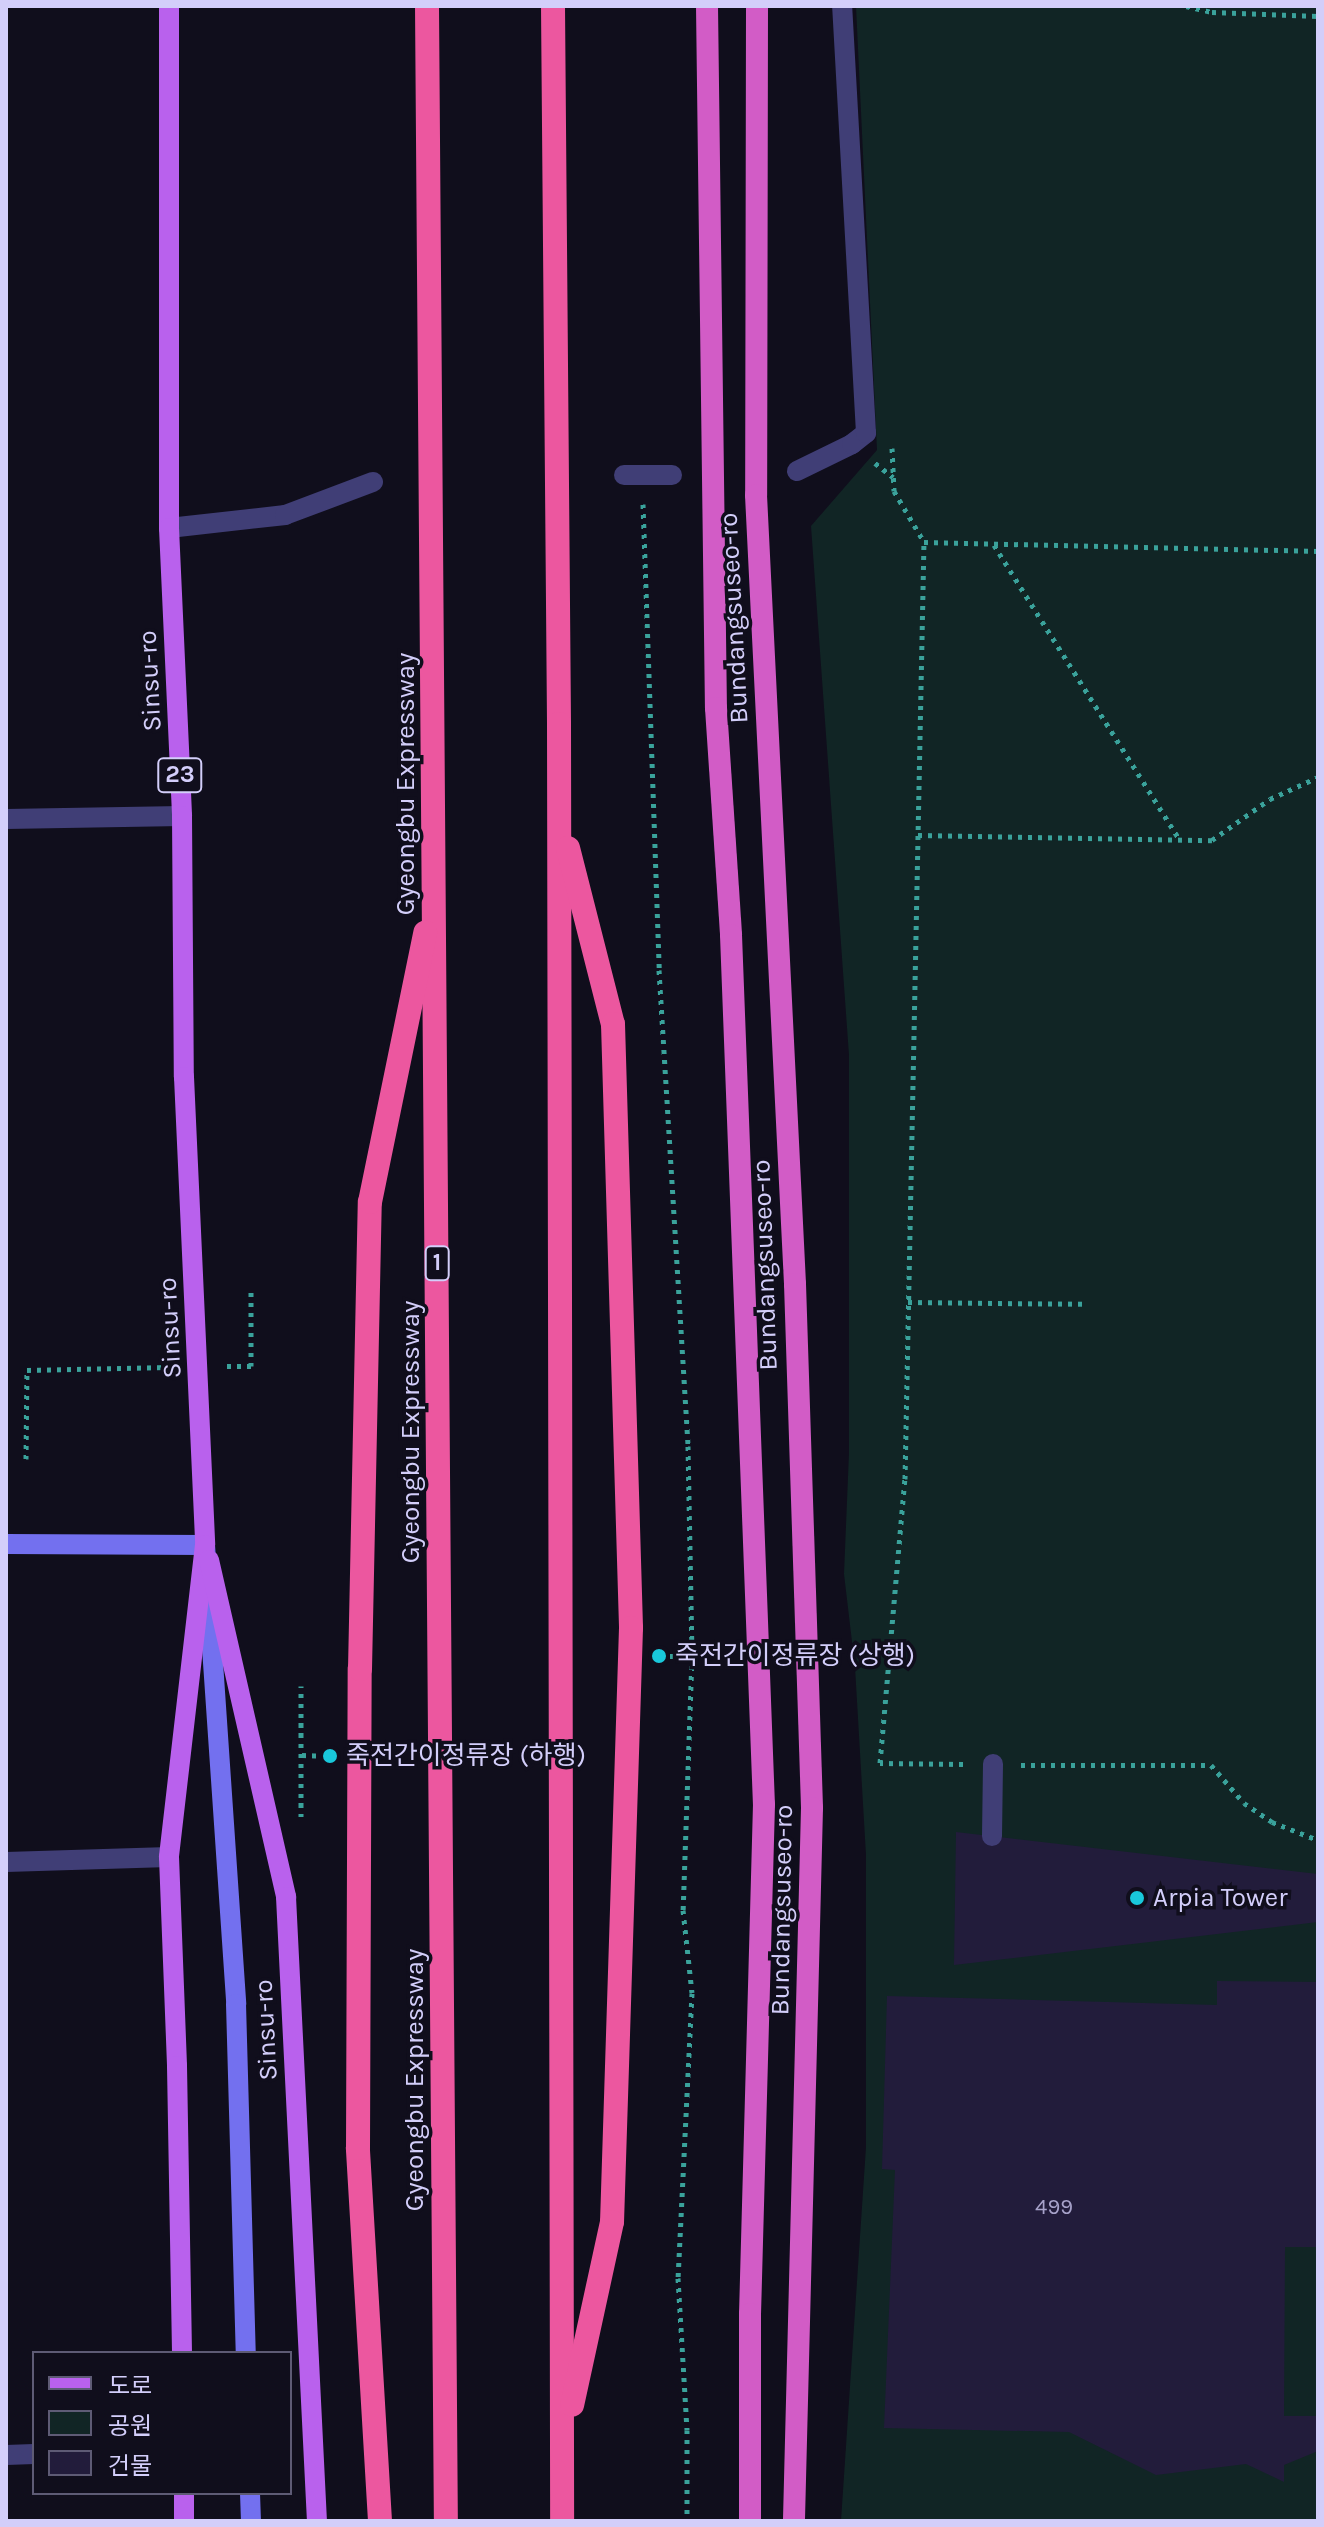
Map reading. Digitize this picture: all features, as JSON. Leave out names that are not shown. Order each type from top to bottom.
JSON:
[{"type":"highway","name":"Gyeongbu Expressway","points":[[427,6],[446,2521]]},
{"type":"highway","points":[[553,6],[559,814],[562,2521]]},
{"type":"highway","name":"Bundangsuseo-ro","points":[[707,6],[716,708],[733,983],[764,1804],[750,2314],[750,2521]]},
{"type":"highway","name":"Bundangsuseo-ro","points":[[757,6],[756,495],[795,1284],[812,1808],[794,2521]]},
{"type":"highway","points":[[559,814],[613,1024],[631,1628],[612,2222],[562,2450]]},
{"type":"highway","points":[[380,2521],[358,2148],[360,1669],[370,1202],[435,884]]},
{"type":"main road","name":"Sinsu-ro","points":[[169,6],[169,528],[182,816],[184,1077],[205,1545],[169,1857],[177,2066],[182,2351]]},
{"type":"main road","points":[[6,1544],[205,1545]]},
{"type":"main road","name":"Sinsu-ro","points":[[205,1545],[286,1897],[317,2521]]},
{"type":"main road","name":"23","points":[[205,1545],[236,2004],[246,2351]]},
{"type":"main road","points":[[184,2495],[184,2521]]},
{"type":"main road","points":[[250,2495],[251,2521]]},
{"type":"street","points":[[797,471],[852,444],[866,433],[842,6]]},
{"type":"street","points":[[633,475],[672,475]]},
{"type":"street","points":[[169,528],[285,515],[373,482]]},
{"type":"street","points":[[6,819],[182,816]]},
{"type":"street","points":[[992,1836],[993,1764]]},
{"type":"street","points":[[6,1862],[169,1857]]},
{"type":"street","points":[[6,2455],[32,2454]]},
{"type":"path","points":[[1186,6],[1318,16]]},
{"type":"path","points":[[633,475],[688,1446],[692,1656],[683,1910],[692,1993],[678,2278],[687,2430],[687,2521]]},
{"type":"path","points":[[1318,551],[924,542],[905,1479],[880,1763],[1211,1765],[1244,1803],[1272,1822],[1318,1840]]},
{"type":"path","points":[[994,544],[1180,840]]},
{"type":"path","points":[[918,835],[1212,840],[1270,799],[1318,777]]},
{"type":"path","points":[[219,1366],[251,1366],[251,1287]]},
{"type":"path","points":[[908,1302],[1086,1304]]},
{"type":"path","points":[[26,1459],[27,1370],[171,1367]]},
{"type":"path","points":[[659,1656],[692,1656]]},
{"type":"path","points":[[301,1686],[301,1823]]},
{"type":"path","points":[[302,1755],[330,1756]]},
{"type":"green space","points":[[856,6],[1318,6],[1318,2521],[841,2521],[866,2147],[866,1855],[855,1667],[844,1574],[849,1453],[849,1055],[811,526],[877,450]]},
{"type":"building","name":"Arpia Tower","points":[[956,1832],[1318,1874],[1318,1922],[954,1965]]},
{"type":"building","points":[[1217,1981],[1318,1982],[1318,2247],[1285,2247],[1284,2416],[1318,2416],[1318,2451],[1284,2465],[1284,2482],[1246,2464],[1156,2475],[1069,2432],[884,2428],[895,2170],[882,2169],[887,1996],[1217,2005]]},
{"type":"place","name":"죽전간이정류장 (상행)","points":[[659,1656]]},
{"type":"place","name":"죽전간이정류장 (하행)","points":[[330,1756]]},
{"type":"place","name":"Arpia Tower","points":[[1137,1898]]}]
